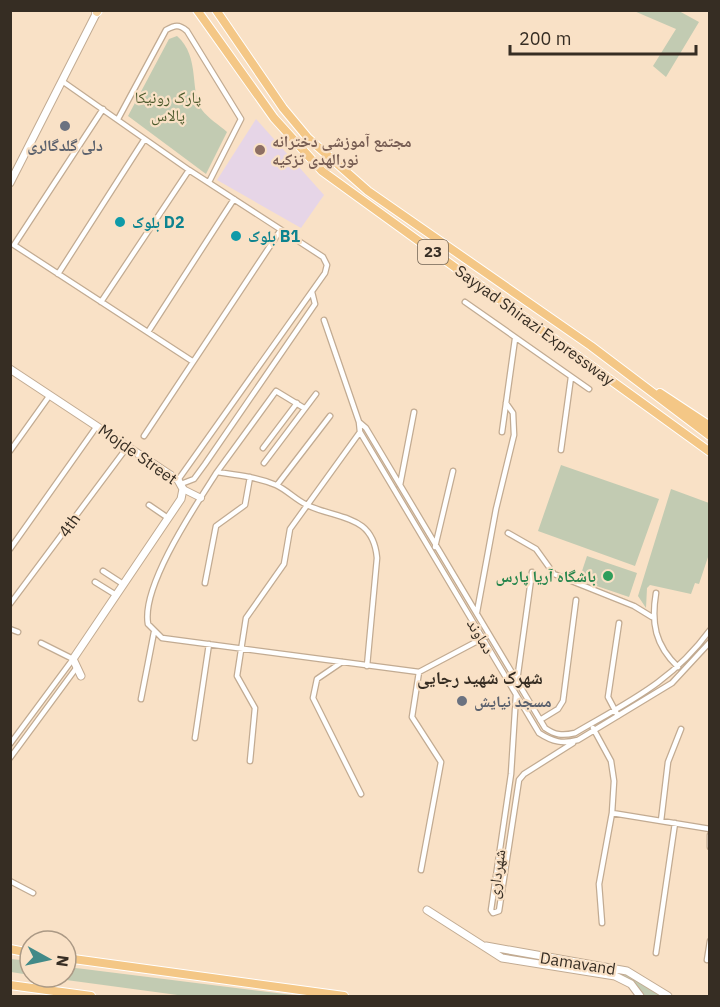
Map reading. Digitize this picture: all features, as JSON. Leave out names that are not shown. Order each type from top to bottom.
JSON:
[{"type":"highway","name":"Sayyad Shirazi Expressway","points":[[197,10],[274,118],[322,171],[710,452]]},
{"type":"highway","name":"Sayyad Shirazi Expressway","points":[[218,10],[284,108],[334,163],[368,191],[591,346],[710,436]]},
{"type":"highway","points":[[591,346],[710,426]]},
{"type":"highway","points":[[78,960],[344,996]]},
{"type":"highway","points":[[10,985],[91,996]]},
{"type":"main road","points":[[10,183],[96,11]]},
{"type":"main road","name":"Mojde Street","points":[[10,369],[128,446],[181,485],[181,499],[73,659]]},
{"type":"main road","points":[[73,659],[81,676]]},
{"type":"main road","name":"Damavand","points":[[428,910],[502,958],[615,976],[631,984],[640,996]]},
{"type":"main road","name":"Damavand","points":[[481,945],[627,971],[668,996]]},
{"type":"street","points":[[118,119],[166,30],[174,25],[182,26],[241,119],[209,182]]},
{"type":"street","points":[[62,81],[118,119],[144,140],[323,257],[327,265],[325,273],[181,485]]},
{"type":"street","points":[[103,109],[14,245],[192,361]]},
{"type":"street","points":[[58,274],[144,140]]},
{"type":"street","points":[[101,302],[189,170]]},
{"type":"street","points":[[148,332],[234,200]]},
{"type":"street","points":[[144,436],[280,231]]},
{"type":"street","points":[[181,485],[194,479],[296,333],[315,304],[312,292]]},
{"type":"street","points":[[465,302],[589,389]]},
{"type":"street","name":"دماوند","points":[[324,320],[359,422],[360,432],[516,695],[539,733],[550,741],[564,743],[578,740]]},
{"type":"street","points":[[502,432],[515,339]]},
{"type":"street","points":[[561,450],[571,377]]},
{"type":"street","points":[[304,408],[276,391],[217,472],[172,543],[148,605],[148,624],[154,632],[162,638],[419,672],[489,635]]},
{"type":"street","points":[[264,463],[316,394]]},
{"type":"street","points":[[10,451],[50,395]]},
{"type":"street","points":[[263,448],[297,403]]},
{"type":"street","points":[[470,617],[476,614],[496,509],[514,435],[513,413],[506,404]]},
{"type":"street","points":[[400,485],[414,412]]},
{"type":"street","points":[[277,485],[330,416]]},
{"type":"street","name":"دماوند","points":[[359,422],[366,428],[545,728],[564,736],[655,686],[678,667],[710,630]]},
{"type":"street","points":[[10,549],[97,426]]},
{"type":"street","points":[[250,761],[255,708],[237,676],[246,618],[284,564],[290,529],[360,432]]},
{"type":"street","name":"4th","points":[[10,604],[128,446]]},
{"type":"street","points":[[430,550],[436,546],[453,471]]},
{"type":"street","points":[[217,472],[249,477],[277,485],[307,505],[346,517],[364,527],[376,542],[377,558],[367,666]]},
{"type":"street","points":[[205,583],[216,526],[245,505],[249,477]]},
{"type":"street","points":[[181,485],[201,498]]},
{"type":"street","points":[[149,505],[168,518]]},
{"type":"street","points":[[508,533],[536,549],[554,574],[634,606],[652,617]]},
{"type":"street","points":[[103,571],[123,585]]},
{"type":"street","points":[[517,681],[532,572]]},
{"type":"street","points":[[95,582],[116,595]]},
{"type":"street","points":[[656,593],[652,617],[657,637],[678,667]]},
{"type":"street","points":[[540,720],[558,709],[563,701],[576,600]]},
{"type":"street","points":[[618,716],[608,698],[620,623]]},
{"type":"street","points":[[10,628],[18,632]]},
{"type":"street","points":[[141,699],[154,632]]},
{"type":"street","points":[[512,774],[521,777],[672,683],[710,642]]},
{"type":"street","points":[[10,744],[73,659],[41,643]]},
{"type":"street","points":[[195,738],[209,644]]},
{"type":"street","points":[[342,662],[317,679],[313,698],[361,794]]},
{"type":"street","points":[[10,758],[77,667]]},
{"type":"street","points":[[419,672],[412,717],[441,762],[422,870]]},
{"type":"street","name":"شهرداری","points":[[516,695],[512,774],[491,910],[494,914],[499,911],[521,777]]},
{"type":"street","points":[[591,723],[611,761],[614,782],[612,813],[599,884],[602,923]]},
{"type":"street","points":[[661,821],[668,762],[681,729]]},
{"type":"street","points":[[507,800],[516,801]]},
{"type":"street","points":[[612,813],[710,829]]},
{"type":"street","points":[[656,953],[675,823]]},
{"type":"street","points":[[710,835],[710,847]]},
{"type":"street","points":[[10,881],[33,893]]},
{"type":"street","points":[[707,960],[710,941]]},
{"type":"shaded area","name":"مجتمع آموزشی دخترانه نورالهدی تزکیه","points":[[256,119],[324,195],[301,228],[217,180]]},
{"type":"green space","points":[[634,11],[679,11],[699,22],[666,77],[653,66],[676,29]]},
{"type":"green space","name":"پارک رونیکا پالاس","points":[[177,36],[189,54],[198,103],[210,119],[227,132],[206,174],[128,116],[169,39]]},
{"type":"green space","points":[[561,465],[659,499],[635,566],[538,531]]},
{"type":"green space","points":[[671,489],[709,503],[709,554],[699,584],[695,583],[691,594],[650,585],[647,588],[646,608],[638,596]]},
{"type":"green space","name":"باشگاه آریا پارس","points":[[587,556],[637,573],[629,597],[579,580]]},
{"type":"green space","points":[[510,954],[621,972],[663,996],[644,996],[637,985],[617,974],[503,955]]},
{"type":"green space","points":[[11,959],[18,960],[18,973],[11,972]]},
{"type":"green space","points":[[78,968],[301,996],[185,996],[78,982]]},
{"type":"place","name":"دلی گلدگالری","points":[[65,126]]},
{"type":"place","name":"مجتمع آموزشی دخترانه نورالهدی تزکیه","points":[[260,150]]},
{"type":"place","name":"بلوک D2","points":[[120,222]]},
{"type":"place","name":"بلوک B1","points":[[236,236]]},
{"type":"place","name":"باشگاه آریا پارس","points":[[608,576]]},
{"type":"place","name":"مسجد نیایش","points":[[462,701]]},
{"type":"district","name":"شهرک شهید رجایی","points":[[480,678]]}]
